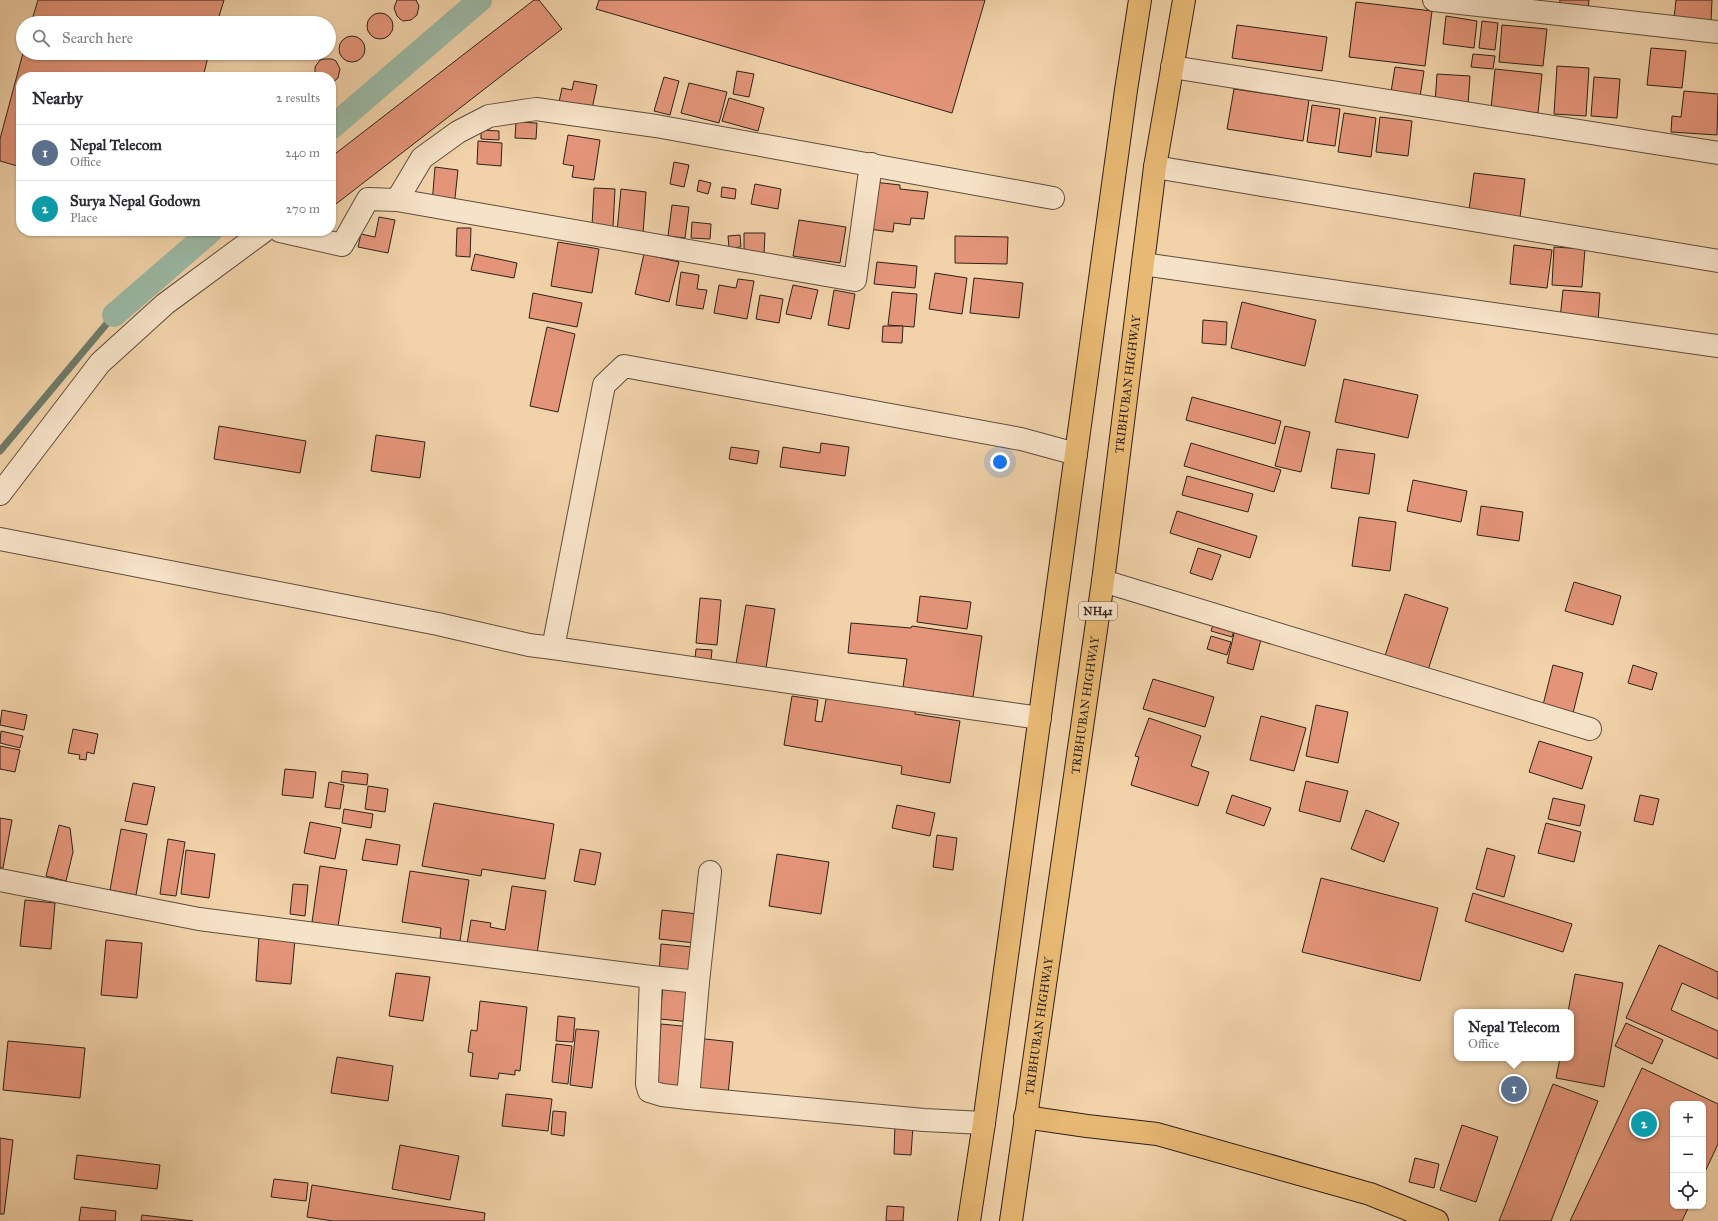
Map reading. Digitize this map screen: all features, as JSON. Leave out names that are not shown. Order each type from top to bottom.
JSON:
[{"type":"main road","points":[[969,1221],[984,1123],[1126,90],[1140,0]]},
{"type":"main road","name":"TRIBHUBAN HIGHWAY","points":[[1011,1221],[1103,581],[1155,167],[1184,0]]},
{"type":"main road","points":[[1026,1117],[1157,1134],[1370,1194],[1437,1221]]},
{"type":"street","points":[[1434,0],[1718,32]]},
{"type":"street","points":[[1172,68],[1718,153]]},
{"type":"street","points":[[397,200],[422,158],[458,132],[489,116],[536,109],[656,126],[1053,198]]},
{"type":"street","points":[[302,236],[342,245],[368,199],[397,200],[855,280],[871,164]]},
{"type":"street","points":[[1155,167],[1718,261]]},
{"type":"street","points":[[0,494],[100,362],[165,304],[257,236]]},
{"type":"street","points":[[1143,264],[1718,346]]},
{"type":"street","points":[[553,648],[604,385],[624,366],[1021,440],[1076,454]]},
{"type":"street","points":[[0,539],[438,624],[529,645],[1040,718]]},
{"type":"street","points":[[1103,581],[1590,728]]},
{"type":"street","points":[[688,1098],[698,982],[710,872]]},
{"type":"street","points":[[0,880],[198,919],[698,982]]},
{"type":"street","points":[[651,977],[647,1084],[649,1092],[688,1098],[924,1120],[984,1123]]},
{"type":"building","points":[[38,0],[224,0],[219,16],[33,16]]},
{"type":"building","points":[[397,0],[416,0],[419,6],[417,15],[411,20],[403,21],[400,19],[394,8]]},
{"type":"building","points":[[534,0],[539,0],[562,29],[336,204],[336,153]]},
{"type":"building","points":[[599,0],[985,0],[952,113],[596,9]]},
{"type":"building","points":[[1560,0],[1589,0],[1588,9],[1559,6]]},
{"type":"building","points":[[1676,0],[1712,0],[1711,22],[1674,19]]},
{"type":"building","points":[[1356,2],[1432,11],[1425,66],[1349,57]]},
{"type":"building","points":[[380,13],[389,17],[393,26],[389,35],[380,39],[371,35],[367,26],[371,17]]},
{"type":"building","points":[[1446,16],[1477,21],[1474,48],[1443,44]]},
{"type":"building","points":[[1482,21],[1498,23],[1495,50],[1479,48]]},
{"type":"building","points":[[1237,25],[1327,37],[1322,71],[1232,58]]},
{"type":"building","points":[[1502,25],[1547,29],[1543,66],[1499,62]]},
{"type":"building","points":[[352,36],[361,40],[365,49],[361,58],[352,62],[343,58],[339,49],[343,40]]},
{"type":"building","points":[[1651,48],[1686,51],[1682,88],[1647,85]]},
{"type":"building","points":[[1473,54],[1495,56],[1493,69],[1471,67]]},
{"type":"building","points":[[21,60],[207,60],[204,72],[18,72]]},
{"type":"building","points":[[320,60],[334,60],[340,69],[338,78],[336,80],[336,72],[315,72],[315,67]]},
{"type":"building","points":[[1557,66],[1589,68],[1586,116],[1554,114]]},
{"type":"building","points":[[1395,67],[1424,71],[1420,97],[1391,92]]},
{"type":"building","points":[[1495,69],[1542,74],[1538,113],[1491,108]]},
{"type":"building","points":[[737,71],[754,74],[749,97],[733,94]]},
{"type":"building","points":[[1437,74],[1470,76],[1468,105],[1435,103]]},
{"type":"building","points":[[664,77],[679,81],[670,115],[654,111]]},
{"type":"building","points":[[1594,77],[1620,79],[1617,118],[1591,116]]},
{"type":"building","points":[[16,79],[16,166],[0,161],[0,139]]},
{"type":"building","points":[[574,81],[597,85],[592,109],[559,102],[562,88],[572,90]]},
{"type":"building","points":[[689,83],[727,92],[719,123],[681,113]]},
{"type":"building","points":[[1234,89],[1309,100],[1303,141],[1227,129]]},
{"type":"building","points":[[1684,91],[1718,94],[1717,135],[1671,132],[1672,116],[1681,117]]},
{"type":"building","points":[[729,98],[764,108],[758,131],[722,121]]},
{"type":"building","points":[[1312,105],[1340,109],[1335,146],[1307,142]]},
{"type":"building","points":[[1344,113],[1376,118],[1371,157],[1338,152]]},
{"type":"building","points":[[1380,117],[1412,121],[1408,156],[1376,152]]},
{"type":"building","points":[[516,122],[537,123],[536,139],[515,138]]},
{"type":"building","points":[[481,130],[499,131],[499,140],[481,139]]},
{"type":"building","points":[[568,135],[600,140],[594,180],[572,177],[574,166],[563,164]]},
{"type":"building","points":[[478,141],[502,143],[501,166],[477,164]]},
{"type":"building","points":[[674,162],[689,165],[684,187],[670,184]]},
{"type":"building","points":[[435,167],[458,170],[454,207],[432,204]]},
{"type":"building","points":[[1474,173],[1525,179],[1520,217],[1469,210]]},
{"type":"building","points":[[699,180],[711,183],[708,194],[697,191]]},
{"type":"building","points":[[874,182],[900,185],[900,189],[928,192],[924,219],[911,218],[910,225],[894,223],[893,232],[868,229]]},
{"type":"building","points":[[755,184],[781,189],[778,209],[751,204]]},
{"type":"building","points":[[722,187],[736,189],[735,199],[721,197]]},
{"type":"building","points":[[594,188],[615,189],[613,227],[592,226]]},
{"type":"building","points":[[621,189],[646,192],[643,234],[617,232]]},
{"type":"building","points":[[672,205],[689,207],[685,238],[668,236]]},
{"type":"building","points":[[379,217],[395,220],[388,253],[358,247],[361,234],[375,237]]},
{"type":"building","points":[[799,220],[846,227],[840,263],[793,256]]},
{"type":"building","points":[[692,222],[711,224],[710,239],[691,238]]},
{"type":"building","points":[[457,228],[471,228],[470,257],[456,256]]},
{"type":"building","points":[[744,233],[765,233],[764,254],[744,254]]},
{"type":"building","points":[[740,235],[741,247],[729,248],[728,236]]},
{"type":"building","points":[[955,236],[1008,237],[1007,264],[955,263]]},
{"type":"building","points":[[558,242],[599,249],[592,293],[551,286]]},
{"type":"building","points":[[1514,245],[1552,250],[1547,288],[1510,284]]},
{"type":"building","points":[[1554,247],[1585,249],[1582,287],[1552,285]]},
{"type":"building","points":[[475,254],[517,263],[514,278],[471,270]]},
{"type":"building","points":[[644,254],[679,262],[669,302],[635,294]]},
{"type":"building","points":[[877,262],[917,266],[915,288],[874,284]]},
{"type":"building","points":[[681,272],[699,275],[697,289],[707,290],[703,309],[676,305]]},
{"type":"building","points":[[935,273],[967,278],[962,314],[929,309]]},
{"type":"building","points":[[974,278],[1023,283],[1019,318],[970,313]]},
{"type":"building","points":[[738,279],[754,281],[747,319],[714,313],[719,285],[736,288]]},
{"type":"building","points":[[793,285],[818,290],[811,319],[786,314]]},
{"type":"building","points":[[834,290],[855,294],[849,329],[828,325]]},
{"type":"building","points":[[1563,290],[1600,293],[1598,322],[1560,319]]},
{"type":"building","points":[[892,292],[917,294],[914,327],[888,325]]},
{"type":"building","points":[[533,293],[582,303],[577,327],[529,318]]},
{"type":"building","points":[[760,295],[783,299],[779,323],[756,319]]},
{"type":"building","points":[[1242,302],[1316,320],[1305,366],[1231,348]]},
{"type":"building","points":[[1203,320],[1227,322],[1226,345],[1202,343]]},
{"type":"building","points":[[883,326],[903,326],[902,343],[882,342]]},
{"type":"building","points":[[547,327],[575,334],[558,412],[530,406]]},
{"type":"building","points":[[1344,379],[1418,395],[1408,438],[1335,422]]},
{"type":"building","points":[[1192,397],[1281,421],[1275,444],[1186,420]]},
{"type":"building","points":[[219,426],[306,441],[300,473],[214,459]]},
{"type":"building","points":[[1285,426],[1310,432],[1301,472],[1275,466]]},
{"type":"building","points":[[376,435],[425,442],[420,478],[371,471]]},
{"type":"building","points":[[821,443],[849,447],[845,476],[780,467],[783,447],[820,453]]},
{"type":"building","points":[[1191,443],[1281,470],[1274,492],[1184,466]]},
{"type":"building","points":[[731,447],[759,451],[757,464],[729,459]]},
{"type":"building","points":[[1337,449],[1375,454],[1369,494],[1331,488]]},
{"type":"building","points":[[1187,476],[1253,494],[1248,512],[1182,495]]},
{"type":"building","points":[[1413,480],[1467,491],[1461,522],[1407,511]]},
{"type":"building","points":[[1481,506],[1523,512],[1519,541],[1477,535]]},
{"type":"building","points":[[1177,511],[1257,536],[1250,558],[1170,533]]},
{"type":"building","points":[[1359,517],[1396,522],[1390,571],[1352,566]]},
{"type":"building","points":[[1198,548],[1221,555],[1212,580],[1190,573]]},
{"type":"building","points":[[1574,582],[1621,596],[1613,625],[1565,611]]},
{"type":"building","points":[[1405,594],[1448,608],[1428,670],[1385,656]]},
{"type":"building","points":[[920,596],[971,602],[967,629],[917,622]]},
{"type":"building","points":[[700,598],[721,600],[717,645],[696,643]]},
{"type":"building","points":[[746,605],[775,609],[766,668],[736,664]]},
{"type":"building","points":[[1215,619],[1236,625],[1232,637],[1211,631]]},
{"type":"building","points":[[851,623],[911,628],[912,626],[982,636],[973,697],[903,687],[907,659],[848,653]]},
{"type":"building","points":[[1236,625],[1263,632],[1253,670],[1227,663]]},
{"type":"building","points":[[1211,636],[1231,642],[1227,655],[1207,649]]},
{"type":"building","points":[[696,649],[712,650],[711,660],[695,659]]},
{"type":"building","points":[[1553,665],[1583,673],[1573,713],[1543,705]]},
{"type":"building","points":[[1633,665],[1657,673],[1652,690],[1628,683]]},
{"type":"building","points":[[1153,679],[1214,697],[1205,727],[1143,709]]},
{"type":"building","points":[[827,694],[915,709],[915,714],[960,721],[950,783],[901,774],[902,766],[784,745],[792,696],[818,700],[815,721],[822,722]]},
{"type":"building","points":[[1316,705],[1348,712],[1338,763],[1306,756]]},
{"type":"building","points":[[2,710],[27,715],[24,730],[0,725]]},
{"type":"building","points":[[1261,716],[1306,728],[1294,771],[1250,760]]},
{"type":"building","points":[[1149,718],[1201,736],[1191,766],[1209,772],[1198,806],[1131,785],[1139,757],[1135,756]]},
{"type":"building","points":[[73,729],[98,734],[94,754],[87,752],[86,760],[79,759],[80,755],[68,753]]},
{"type":"building","points":[[1,731],[23,736],[20,748],[0,743]]},
{"type":"building","points":[[1539,741],[1592,757],[1582,789],[1529,772]]},
{"type":"building","points":[[0,746],[20,750],[15,772],[0,769]]},
{"type":"building","points":[[285,769],[316,772],[313,798],[282,795]]},
{"type":"building","points":[[342,771],[368,774],[367,785],[341,782]]},
{"type":"building","points":[[1306,781],[1348,791],[1340,822],[1299,811]]},
{"type":"building","points":[[329,782],[344,785],[340,809],[325,807]]},
{"type":"building","points":[[133,783],[155,787],[147,825],[125,821]]},
{"type":"building","points":[[368,786],[388,789],[385,812],[365,809]]},
{"type":"building","points":[[1232,795],[1271,808],[1264,826],[1226,813]]},
{"type":"building","points":[[1640,795],[1659,799],[1653,825],[1634,821]]},
{"type":"building","points":[[1553,798],[1585,805],[1580,826],[1548,819]]},
{"type":"building","points":[[434,803],[554,824],[545,879],[482,869],[481,876],[422,866]]},
{"type":"building","points":[[897,805],[935,813],[930,836],[892,828]]},
{"type":"building","points":[[344,809],[373,814],[371,828],[342,823]]},
{"type":"building","points":[[1366,810],[1399,823],[1384,862],[1351,849]]},
{"type":"building","points":[[0,818],[12,820],[3,868],[0,868]]},
{"type":"building","points":[[310,822],[341,828],[335,859],[304,853]]},
{"type":"building","points":[[1546,823],[1581,832],[1574,862],[1538,853]]},
{"type":"building","points":[[59,825],[70,828],[73,852],[66,881],[46,876]]},
{"type":"building","points":[[121,829],[147,834],[136,895],[110,890]]},
{"type":"building","points":[[937,835],[957,838],[953,870],[933,867]]},
{"type":"building","points":[[168,839],[185,842],[176,896],[160,894]]},
{"type":"building","points":[[366,839],[400,845],[397,865],[362,860]]},
{"type":"building","points":[[1487,848],[1515,856],[1504,897],[1476,889]]},
{"type":"building","points":[[580,849],[601,853],[595,885],[574,881]]},
{"type":"building","points":[[186,850],[215,854],[209,898],[181,894]]},
{"type":"building","points":[[777,854],[829,862],[821,914],[769,906]]},
{"type":"building","points":[[320,866],[347,870],[338,926],[312,922]]},
{"type":"building","points":[[410,871],[469,880],[460,941],[440,938],[441,928],[402,922]]},
{"type":"building","points":[[1321,878],[1438,908],[1420,981],[1302,952]]},
{"type":"building","points":[[293,884],[308,885],[305,916],[290,914]]},
{"type":"building","points":[[512,886],[546,891],[537,954],[467,944],[471,920],[491,923],[490,927],[505,930]]},
{"type":"building","points":[[1473,893],[1572,924],[1563,952],[1465,921]]},
{"type":"building","points":[[25,900],[55,903],[51,949],[20,946]]},
{"type":"building","points":[[662,910],[698,914],[695,943],[659,939]]},
{"type":"building","points":[[259,936],[295,939],[291,984],[256,981]]},
{"type":"building","points":[[106,940],[142,943],[137,998],[101,995]]},
{"type":"building","points":[[661,944],[692,947],[690,976],[659,973]]},
{"type":"building","points":[[1659,945],[1718,972],[1718,999],[1682,983],[1671,1010],[1718,1031],[1718,1059],[1626,1018]]},
{"type":"building","points":[[396,973],[430,977],[423,1021],[389,1016]]},
{"type":"building","points":[[1575,974],[1623,983],[1604,1087],[1556,1078],[1559,1061],[1574,1061],[1574,1009],[1569,1009]]},
{"type":"building","points":[[663,985],[694,988],[691,1022],[660,1019]]},
{"type":"building","points":[[480,1001],[527,1007],[520,1071],[515,1070],[515,1075],[499,1073],[498,1079],[470,1076],[473,1053],[468,1052],[471,1030],[477,1031]]},
{"type":"building","points":[[558,1016],[575,1018],[573,1042],[556,1041]]},
{"type":"building","points":[[1626,1023],[1663,1040],[1652,1064],[1615,1046]]},
{"type":"building","points":[[661,1024],[692,1027],[687,1091],[656,1088]]},
{"type":"building","points":[[576,1029],[599,1031],[592,1088],[570,1085]]},
{"type":"building","points":[[696,1038],[733,1042],[728,1095],[691,1091]]},
{"type":"building","points":[[8,1041],[85,1048],[80,1098],[3,1090]]},
{"type":"building","points":[[556,1044],[572,1046],[568,1084],[552,1082]]},
{"type":"building","points":[[337,1057],[393,1066],[388,1101],[331,1093]]},
{"type":"building","points":[[1642,1068],[1718,1104],[1718,1144],[1706,1170],[1706,1101],[1670,1101],[1670,1209],[1688,1209],[1682,1221],[1570,1221]]},
{"type":"building","points":[[1553,1084],[1598,1101],[1551,1221],[1499,1221]]},
{"type":"building","points":[[506,1094],[552,1099],[548,1131],[502,1126]]},
{"type":"building","points":[[553,1111],[566,1112],[564,1136],[551,1134]]},
{"type":"building","points":[[895,1125],[913,1126],[911,1155],[894,1154]]},
{"type":"building","points":[[1462,1125],[1498,1137],[1476,1202],[1440,1190]]},
{"type":"building","points":[[0,1138],[13,1140],[4,1214],[0,1214]]},
{"type":"building","points":[[400,1145],[459,1156],[450,1200],[392,1189]]},
{"type":"building","points":[[77,1155],[160,1165],[157,1189],[74,1179]]},
{"type":"building","points":[[1415,1158],[1439,1164],[1434,1188],[1409,1182]]},
{"type":"building","points":[[274,1179],[308,1183],[306,1201],[271,1197]]},
{"type":"building","points":[[312,1185],[485,1213],[484,1221],[333,1221],[307,1217]]},
{"type":"building","points":[[887,1206],[904,1207],[903,1221],[886,1221]]},
{"type":"building","points":[[81,1207],[116,1211],[115,1221],[79,1221]]},
{"type":"building","points":[[142,1215],[193,1221],[141,1221]]},
{"type":"waterway","points":[[336,124],[480,0]]},
{"type":"waterway","points":[[114,315],[205,236]]},
{"type":"waterway","points":[[0,451],[114,315]]},
{"type":"place","name":"Nepal Telecom","points":[[1514,1089]]},
{"type":"place","name":"Surya Nepal Godown","points":[[1644,1124]]}]
